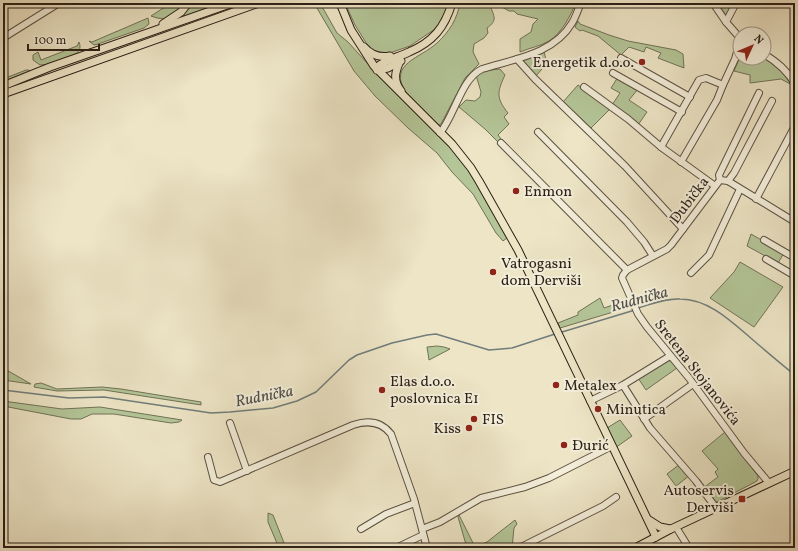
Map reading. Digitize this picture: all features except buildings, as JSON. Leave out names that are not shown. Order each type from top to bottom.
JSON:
[{"type":"main road","points":[[154,31],[181,12],[188,3]]},
{"type":"main road","points":[[3,86],[50,67],[233,3]]},
{"type":"main road","points":[[3,94],[259,3]]},
{"type":"main road","points":[[340,3],[355,37],[376,69],[440,133],[462,157],[479,181],[518,250],[656,536]]},
{"type":"main road","points":[[376,69],[388,68],[437,34],[443,26],[452,4]]},
{"type":"main road","points":[[355,37],[366,50],[383,58],[401,53],[408,53]]},
{"type":"main road","points":[[376,69],[380,64],[388,60],[408,53]]},
{"type":"main road","points":[[400,61],[395,71],[395,78],[398,88],[414,107]]},
{"type":"main road","points":[[638,546],[769,482],[795,471]]},
{"type":"main road","points":[[647,518],[660,527],[673,528]]},
{"type":"main road","points":[[638,546],[647,536],[647,518]]},
{"type":"street","points":[[3,38],[59,3]]},
{"type":"street","points":[[440,133],[448,122],[472,76],[482,69],[536,52],[558,40],[573,22],[581,3]]},
{"type":"street","points":[[713,3],[732,29]]},
{"type":"street","points":[[726,22],[736,3]]},
{"type":"street","points":[[621,58],[690,98]]},
{"type":"street","points":[[517,59],[535,79],[625,166],[683,229]]},
{"type":"street","points":[[772,60],[787,72],[795,84]]},
{"type":"street","name":"Dubička","points":[[681,162],[717,100],[732,66]]},
{"type":"street","points":[[613,73],[682,112]]},
{"type":"street","points":[[661,147],[701,79],[706,78],[723,85]]},
{"type":"street","points":[[584,87],[714,186]]},
{"type":"street","points":[[720,180],[719,175],[758,93]]},
{"type":"street","points":[[728,181],[772,101]]},
{"type":"street","points":[[756,200],[795,126]]},
{"type":"street","points":[[538,132],[627,222],[644,242],[653,256]]},
{"type":"street","points":[[501,143],[627,270]]},
{"type":"street","name":"Dubička","points":[[627,270],[672,244],[720,180],[728,181],[756,200],[795,222]]},
{"type":"street","points":[[691,272],[709,254],[740,189]]},
{"type":"street","points":[[764,240],[795,258]]},
{"type":"street","points":[[766,259],[795,276]]},
{"type":"street","name":"Sretena Stojanovića","points":[[627,270],[623,275],[622,280],[638,314],[744,453],[769,482]]},
{"type":"street","points":[[590,401],[623,385],[670,356]]},
{"type":"street","points":[[644,419],[692,384]]},
{"type":"street","points":[[623,385],[644,419],[696,481],[716,508]]},
{"type":"street","points":[[208,457],[213,478],[216,482],[224,482],[353,425],[362,422],[373,422],[385,428],[391,434],[415,503],[427,548]]},
{"type":"street","points":[[230,423],[247,472]]},
{"type":"street","points":[[396,548],[481,498],[525,487],[550,478],[612,446]]},
{"type":"street","points":[[519,548],[616,498]]},
{"type":"street","points":[[362,529],[386,514],[415,503]]},
{"type":"street","points":[[673,528],[689,548]]},
{"type":"green space","points":[[171,3],[187,3],[184,7],[165,19],[151,16]]},
{"type":"green space","points":[[190,3],[221,3],[176,19]]},
{"type":"green space","points":[[314,3],[319,3],[337,33],[348,42],[388,86],[458,155],[477,183],[507,238],[503,241],[496,233],[473,194],[452,172],[437,153],[408,128],[375,96],[354,71]]},
{"type":"green space","points":[[345,3],[448,3],[448,11],[435,29],[410,46],[380,55],[370,49],[355,25]]},
{"type":"green space","points":[[460,3],[492,3],[490,5],[494,15],[494,20],[493,23],[487,28],[488,33],[484,38],[474,44],[473,52],[479,64],[465,78],[441,124],[439,125],[406,92],[401,82],[401,75],[403,68],[408,63],[437,43],[446,34],[455,20]]},
{"type":"green space","points":[[495,3],[576,3],[565,24],[554,38],[520,52],[520,39],[531,32],[533,24],[538,19],[517,14],[514,11],[509,11]]},
{"type":"green space","points":[[717,3],[727,3],[732,5],[726,15]]},
{"type":"green space","points":[[148,18],[149,24],[144,28],[94,45],[89,41],[92,42]]},
{"type":"green space","points":[[578,21],[580,24],[628,41],[676,50],[683,54],[684,68],[658,58],[661,53],[646,47],[644,52],[629,47],[621,55],[598,36],[582,30],[580,31],[575,27]]},
{"type":"green space","points":[[79,42],[80,48],[76,54],[50,64],[40,65],[33,60],[33,55],[38,52],[41,60],[77,46]]},
{"type":"green space","points":[[544,52],[547,63],[536,76],[523,62],[523,59]]},
{"type":"green space","points":[[772,63],[780,68],[792,85],[781,79],[750,83],[750,75],[734,71],[736,66],[772,66]]},
{"type":"green space","points":[[500,69],[505,75],[500,86],[499,95],[501,103],[508,113],[504,117],[509,124],[498,135],[501,139],[498,142],[459,107],[466,100],[475,101],[480,97],[481,92],[476,75],[481,71]]},
{"type":"green space","points":[[29,70],[30,72],[3,83],[3,79]]},
{"type":"green space","points":[[618,77],[638,89],[629,100],[647,112],[638,125],[612,105],[620,93],[611,88]]},
{"type":"green space","points":[[578,85],[610,109],[591,128],[563,102]]},
{"type":"green space","points":[[751,234],[784,253],[778,263],[747,246]]},
{"type":"green space","points":[[740,262],[783,287],[754,327],[710,298],[734,272]]},
{"type":"green space","points":[[600,298],[604,308],[628,300],[630,307],[560,328],[558,323],[578,315],[578,312]]},
{"type":"green space","points":[[437,346],[450,349],[429,360],[427,347]]},
{"type":"green space","points":[[666,360],[671,361],[677,368],[646,390],[638,378]]},
{"type":"green space","points":[[3,368],[31,384],[3,380]]},
{"type":"green space","points":[[41,383],[57,389],[102,387],[121,389],[201,402],[201,405],[104,390],[57,391],[34,387],[35,384]]},
{"type":"green space","points":[[3,401],[62,409],[100,407],[182,420],[171,423],[114,414],[92,414],[81,419],[71,419],[3,406]]},
{"type":"green space","points":[[620,420],[632,436],[615,448],[607,428]]},
{"type":"green space","points":[[725,432],[758,476],[758,479],[757,481],[717,502],[714,502],[703,488],[718,477],[715,472],[718,469],[702,451]]},
{"type":"green space","points":[[680,464],[690,475],[676,486],[667,474]]},
{"type":"green space","points":[[268,513],[273,515],[286,548],[279,548],[268,522]]},
{"type":"green space","points":[[459,515],[475,547],[487,542],[515,520],[517,524],[514,528],[512,548],[467,548],[458,517]]},
{"type":"waterway","name":"Rudnička","points":[[638,308],[670,299],[691,300],[701,303],[728,319],[795,375]]},
{"type":"waterway","name":"Rudnička","points":[[562,332],[635,310]]},
{"type":"waterway","name":"Rudnička","points":[[3,390],[69,398],[104,397],[211,413],[273,408],[297,401],[316,392],[349,360],[357,355],[392,343],[436,334],[489,350],[512,348],[555,334]]},
{"type":"place","name":"Energetik d.o.o.","points":[[642,62]]},
{"type":"place","name":"Enmon","points":[[516,191]]},
{"type":"place","name":"Vatrogasni dom Derviši","points":[[493,272]]},
{"type":"place","name":"Metalex","points":[[556,385]]},
{"type":"place","name":"Elas d.o.o. poslovnica E1","points":[[382,390]]},
{"type":"place","name":"Minutica","points":[[598,409]]},
{"type":"place","name":"FIS","points":[[474,419]]},
{"type":"place","name":"Kiss","points":[[469,428]]},
{"type":"place","name":"Đurić","points":[[564,445]]},
{"type":"place","name":"Autoservis Derviši","points":[[742,499]]}]
